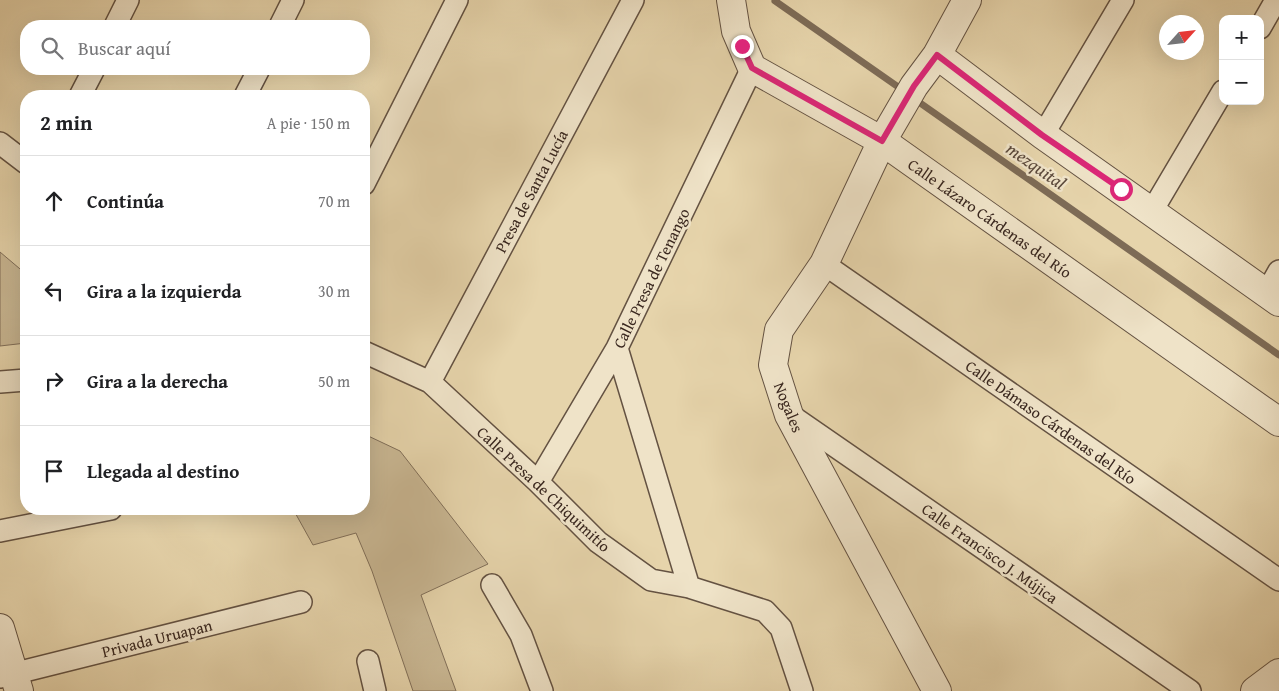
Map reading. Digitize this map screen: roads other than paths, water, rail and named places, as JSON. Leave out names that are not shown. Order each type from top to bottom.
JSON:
[{"type":"street","points":[[118,20],[128,0]]},
{"type":"street","points":[[283,20],[293,0]]},
{"type":"street","points":[[370,172],[457,0]]},
{"type":"street","name":"Presa de Santa Lucía","points":[[430,382],[633,0]]},
{"type":"street","points":[[731,0],[736,31],[752,68]]},
{"type":"street","name":"Nogales","points":[[937,691],[790,415],[773,365],[779,330],[824,264],[888,131],[914,86],[937,55],[967,0]]},
{"type":"street","points":[[1042,135],[1123,0]]},
{"type":"street","points":[[1264,21],[1276,0]]},
{"type":"street","points":[[937,55],[1042,135],[1152,211],[1275,289]]},
{"type":"street","name":"Calle Lázaro Cárdenas del Río","points":[[752,68],[888,131],[1279,422]]},
{"type":"street","name":"Calle Presa de Tenango","points":[[538,482],[617,348],[752,68]]},
{"type":"street","points":[[83,90],[91,75]]},
{"type":"street","points":[[249,90],[256,75]]},
{"type":"street","points":[[1152,211],[1219,98]]},
{"type":"street","points":[[0,143],[20,158]]},
{"type":"street","name":"Calle Dámaso Cárdenas del Río","points":[[824,264],[1279,580]]},
{"type":"street","points":[[617,348],[690,587]]},
{"type":"street","name":"Calle Presa de Chiquimitío","points":[[370,355],[430,382],[538,482],[598,542],[651,580],[690,587],[764,611],[781,628],[802,691]]},
{"type":"street","points":[[0,382],[20,380]]},
{"type":"street","name":"Calle Francisco J. Mújica","points":[[790,415],[1190,691]]},
{"type":"street","points":[[0,531],[81,515]]},
{"type":"street","points":[[492,586],[521,636],[542,691]]},
{"type":"street","name":"Privada Uruapan","points":[[11,680],[301,602]]},
{"type":"street","points":[[0,628],[11,680]]},
{"type":"street","points":[[368,661],[375,691]]},
{"type":"street","points":[[1255,691],[1279,673]]},
{"type":"waterway","name":"mezquital","points":[[775,1],[904,91]]},
{"type":"waterway","name":"mezquital","points":[[913,98],[1279,355]]}]
